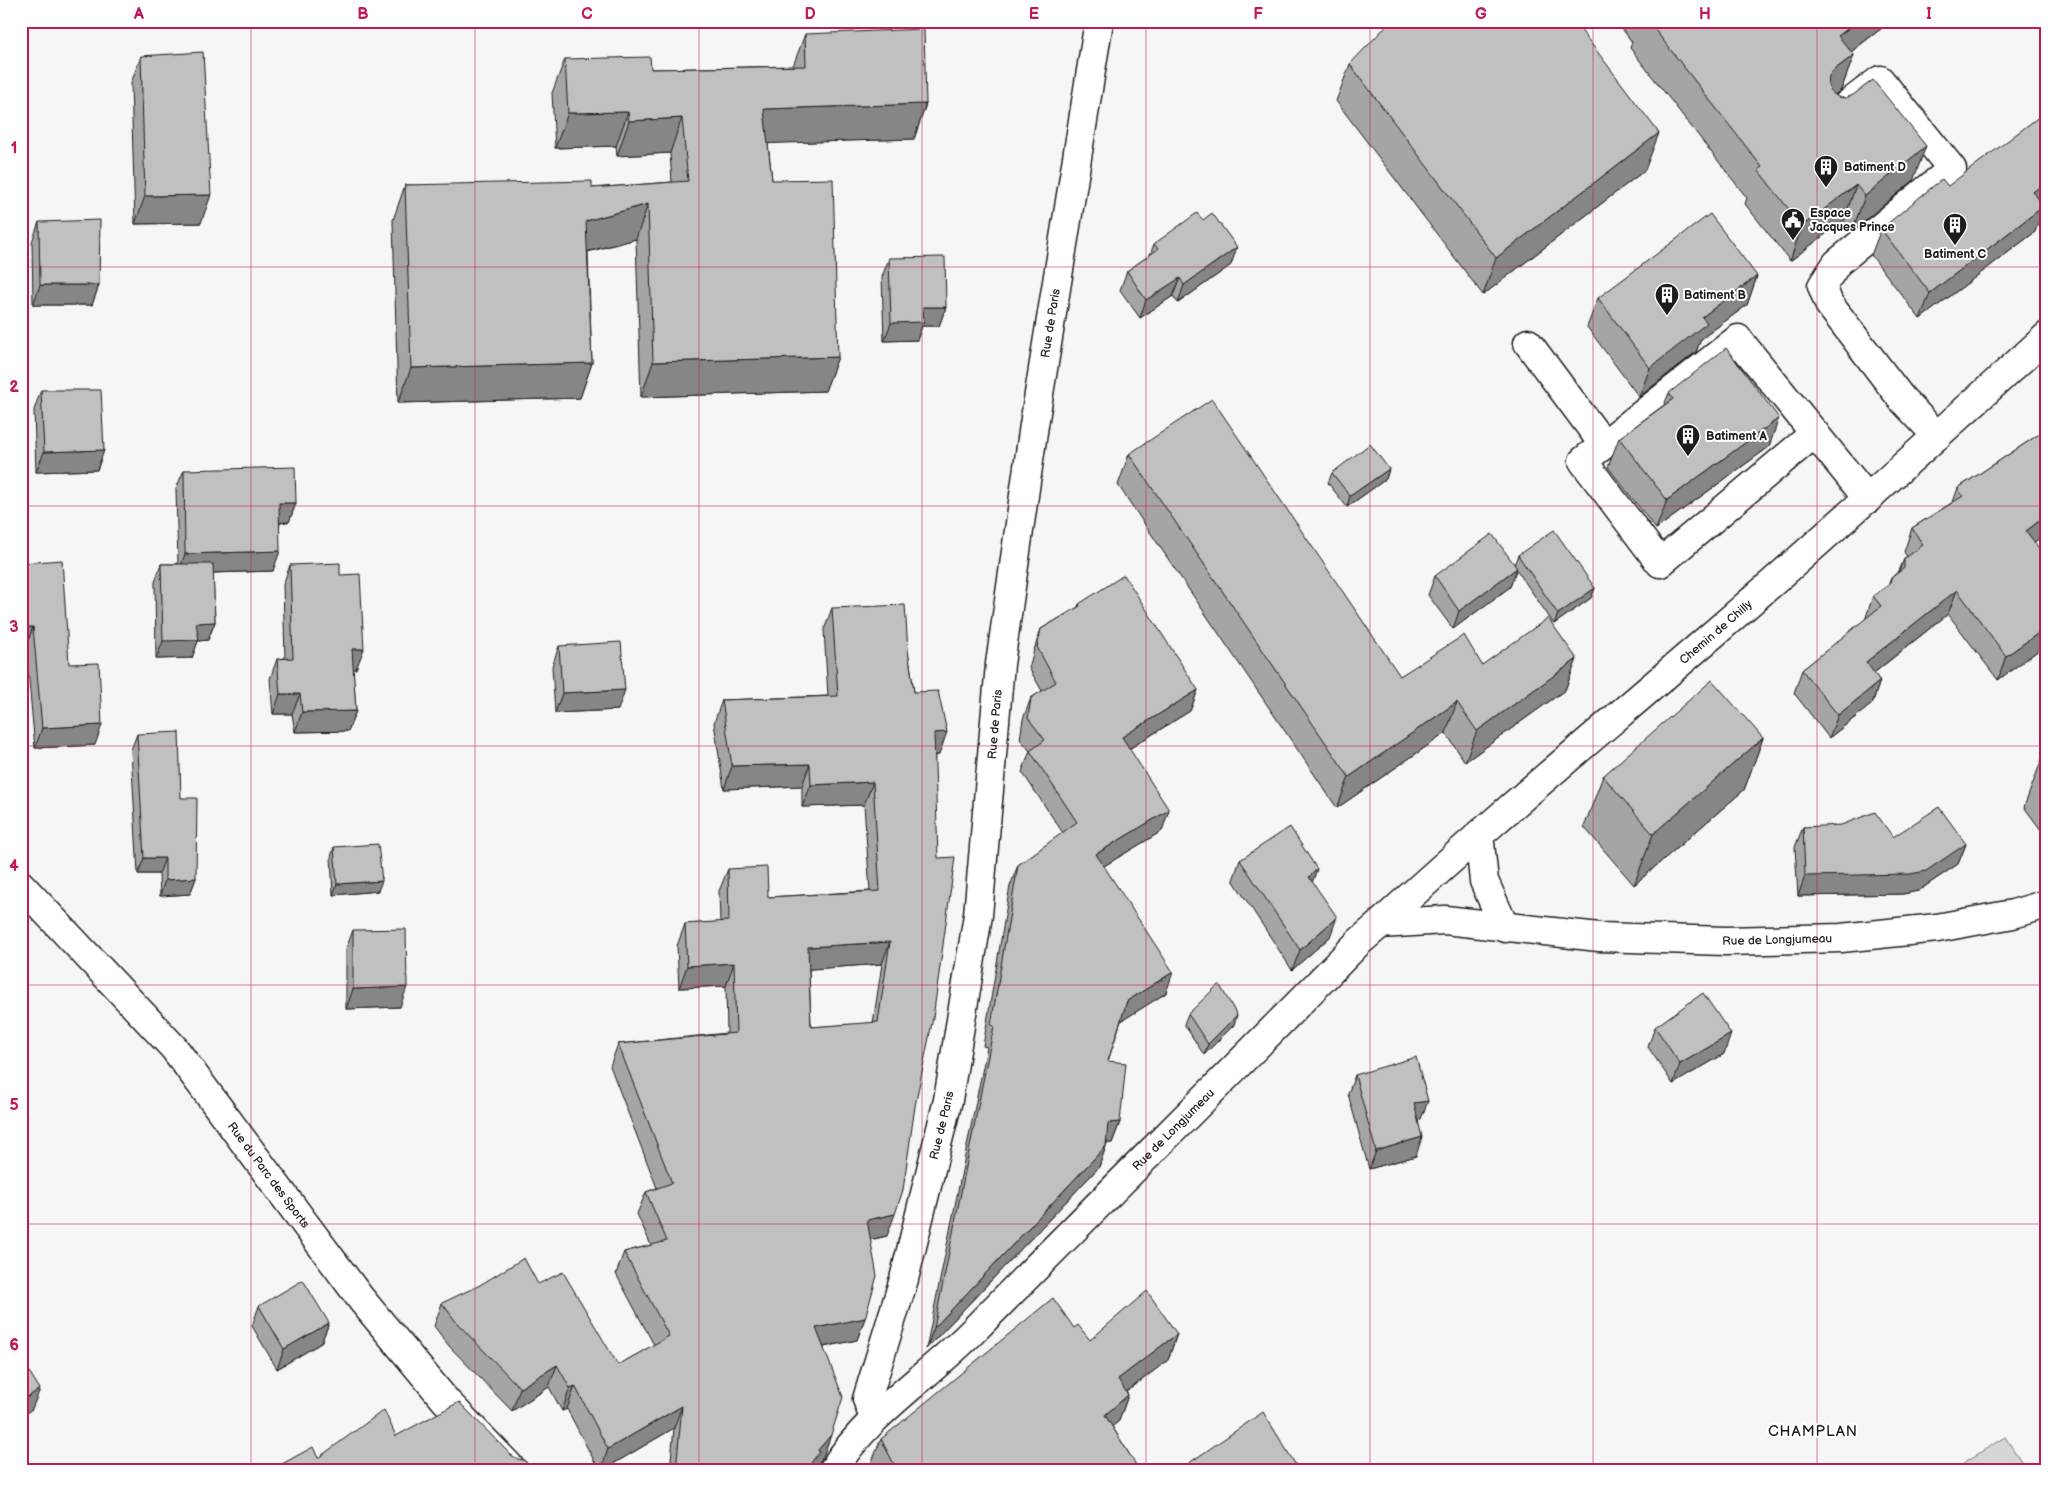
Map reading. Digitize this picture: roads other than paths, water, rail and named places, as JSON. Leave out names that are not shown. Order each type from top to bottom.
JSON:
[{"type":"street","name":"Rue de Paris","points":[[874,1419],[867,1399],[904,1279],[948,1100],[978,915],[1000,664],[1036,415],[1100,21]]},
{"type":"street","points":[[1831,117],[1880,80],[1952,169],[1837,263],[1822,286],[1829,304],[1901,398],[1937,436]]},
{"type":"street","name":"Chemin de Chilly","points":[[1380,924],[1479,834],[1868,499],[2047,336]]},
{"type":"street","points":[[1815,432],[1660,563],[1583,462],[1738,339],[1815,432],[1868,499]]},
{"type":"street","points":[[1528,343],[1604,445]]},
{"type":"street","points":[[1479,834],[1484,881],[1505,928]]},
{"type":"street","name":"Rue du Parc des Sports","points":[[21,884],[174,1048],[361,1299],[446,1401],[513,1470]]},
{"type":"street","name":"Rue de Longjumeau","points":[[833,1470],[846,1448],[874,1419],[958,1346],[1380,924],[1444,920],[1599,937],[1725,942],[1841,938],[1938,928],[2013,914],[2047,904]]},
{"type":"place","name":"Batiment D","points":[[1826,188]]},
{"type":"place","name":"Espace Jacques Prince","points":[[1793,241]]},
{"type":"place","name":"Batiment C","points":[[1955,246]]},
{"type":"place","name":"Batiment B","points":[[1667,316]]},
{"type":"place","name":"Batiment A","points":[[1688,457]]},
{"type":"district","name":"CHAMPLAN","points":[[1813,1431]]}]
